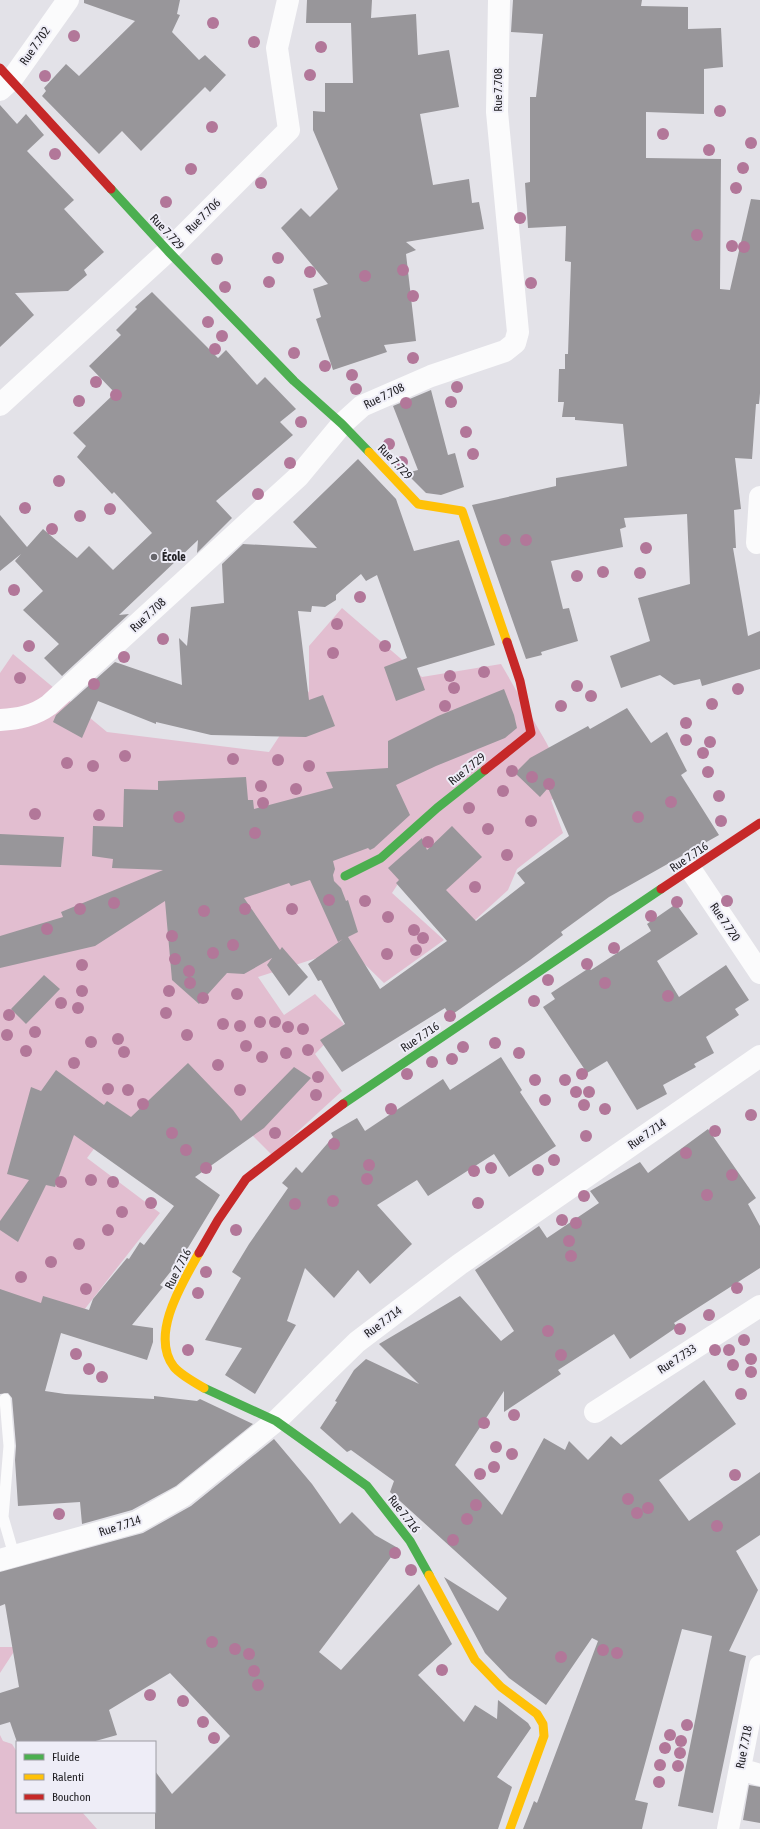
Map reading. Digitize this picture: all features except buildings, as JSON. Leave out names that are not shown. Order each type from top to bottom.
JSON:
[{"type":"street","name":"Rue 7.702","points":[[4,79],[68,0]]},
{"type":"street","name":"Rue 7.706","points":[[0,405],[168,251],[288,130],[277,48],[288,0]]},
{"type":"street","name":"Rue 7.708","points":[[0,720],[16,719],[40,712],[49,705],[298,477],[342,424],[362,406],[402,387],[505,351],[514,343],[518,332],[497,112],[499,0]]},
{"type":"street","name":"Rue 7.729","points":[[4,79],[29,100],[168,251],[294,381],[342,424],[418,504],[462,511],[520,681],[531,733],[437,808],[380,858],[345,876]]},
{"type":"street","points":[[758,543],[760,497]]},
{"type":"street","name":"Rue 7.716","points":[[510,1829],[544,1736],[543,1724],[537,1714],[500,1687],[475,1660],[410,1541],[367,1486],[276,1421],[199,1385],[174,1367],[166,1349],[165,1327],[183,1282],[218,1220],[246,1179],[289,1144],[349,1099],[760,823]]},
{"type":"street","name":"Rue 7.720","points":[[691,870],[760,973]]},
{"type":"street","name":"Rue 7.714","points":[[7,1558],[137,1522],[182,1496],[276,1421],[357,1342],[460,1264],[760,1056]]},
{"type":"street","name":"Rue 7.733","points":[[595,1412],[760,1306]]},
{"type":"street","name":"Rue 7.718","points":[[728,1829],[750,1772],[760,1666]]},
{"type":"lane","points":[[5,1399],[9,1446],[3,1517],[7,1558]]},
{"type":"shaded area","points":[[342,608],[422,677],[501,664],[546,742],[571,791],[551,800],[563,833],[517,869],[508,890],[473,922],[411,864],[392,893],[444,940],[384,983],[348,948],[258,977],[284,1015],[315,994],[344,1024],[315,1054],[342,1091],[272,1155],[227,1110],[115,1121],[87,1158],[160,1213],[84,1310],[0,1311],[0,673],[13,654],[107,732],[269,752],[309,691],[309,646]]},
{"type":"shaded area","points":[[0,1647],[17,1647],[0,1673]]},
{"type":"shaded area","points":[[0,1735],[3,1741],[12,1744],[16,1750],[16,1813],[83,1813],[97,1829],[0,1829]]},
{"type":"traffic: fast","points":[[111,189],[168,251],[294,381],[342,424],[369,452]]},
{"type":"traffic: fast","points":[[345,876],[381,858],[437,808],[485,770]]},
{"type":"traffic: fast","points":[[343,1104],[661,889]]},
{"type":"traffic: fast","points":[[204,1388],[276,1421],[367,1486],[410,1541],[429,1575]]},
{"type":"traffic: slow","points":[[369,452],[418,504],[462,511],[507,642]]},
{"type":"traffic: slow","points":[[199,1253],[177,1293],[171,1309],[165,1340],[167,1354],[174,1367],[204,1388]]},
{"type":"traffic: slow","points":[[429,1575],[475,1660],[501,1687],[537,1714],[543,1724],[544,1736],[510,1829]]},
{"type":"traffic: jam","points":[[0,68],[111,189]]},
{"type":"traffic: jam","points":[[485,770],[531,733],[520,681],[507,642]]},
{"type":"traffic: jam","points":[[661,889],[760,823]]},
{"type":"traffic: jam","points":[[199,1253],[218,1220],[246,1179],[343,1104]]},
{"type":"place","name":"École","points":[[154,557]]}]
